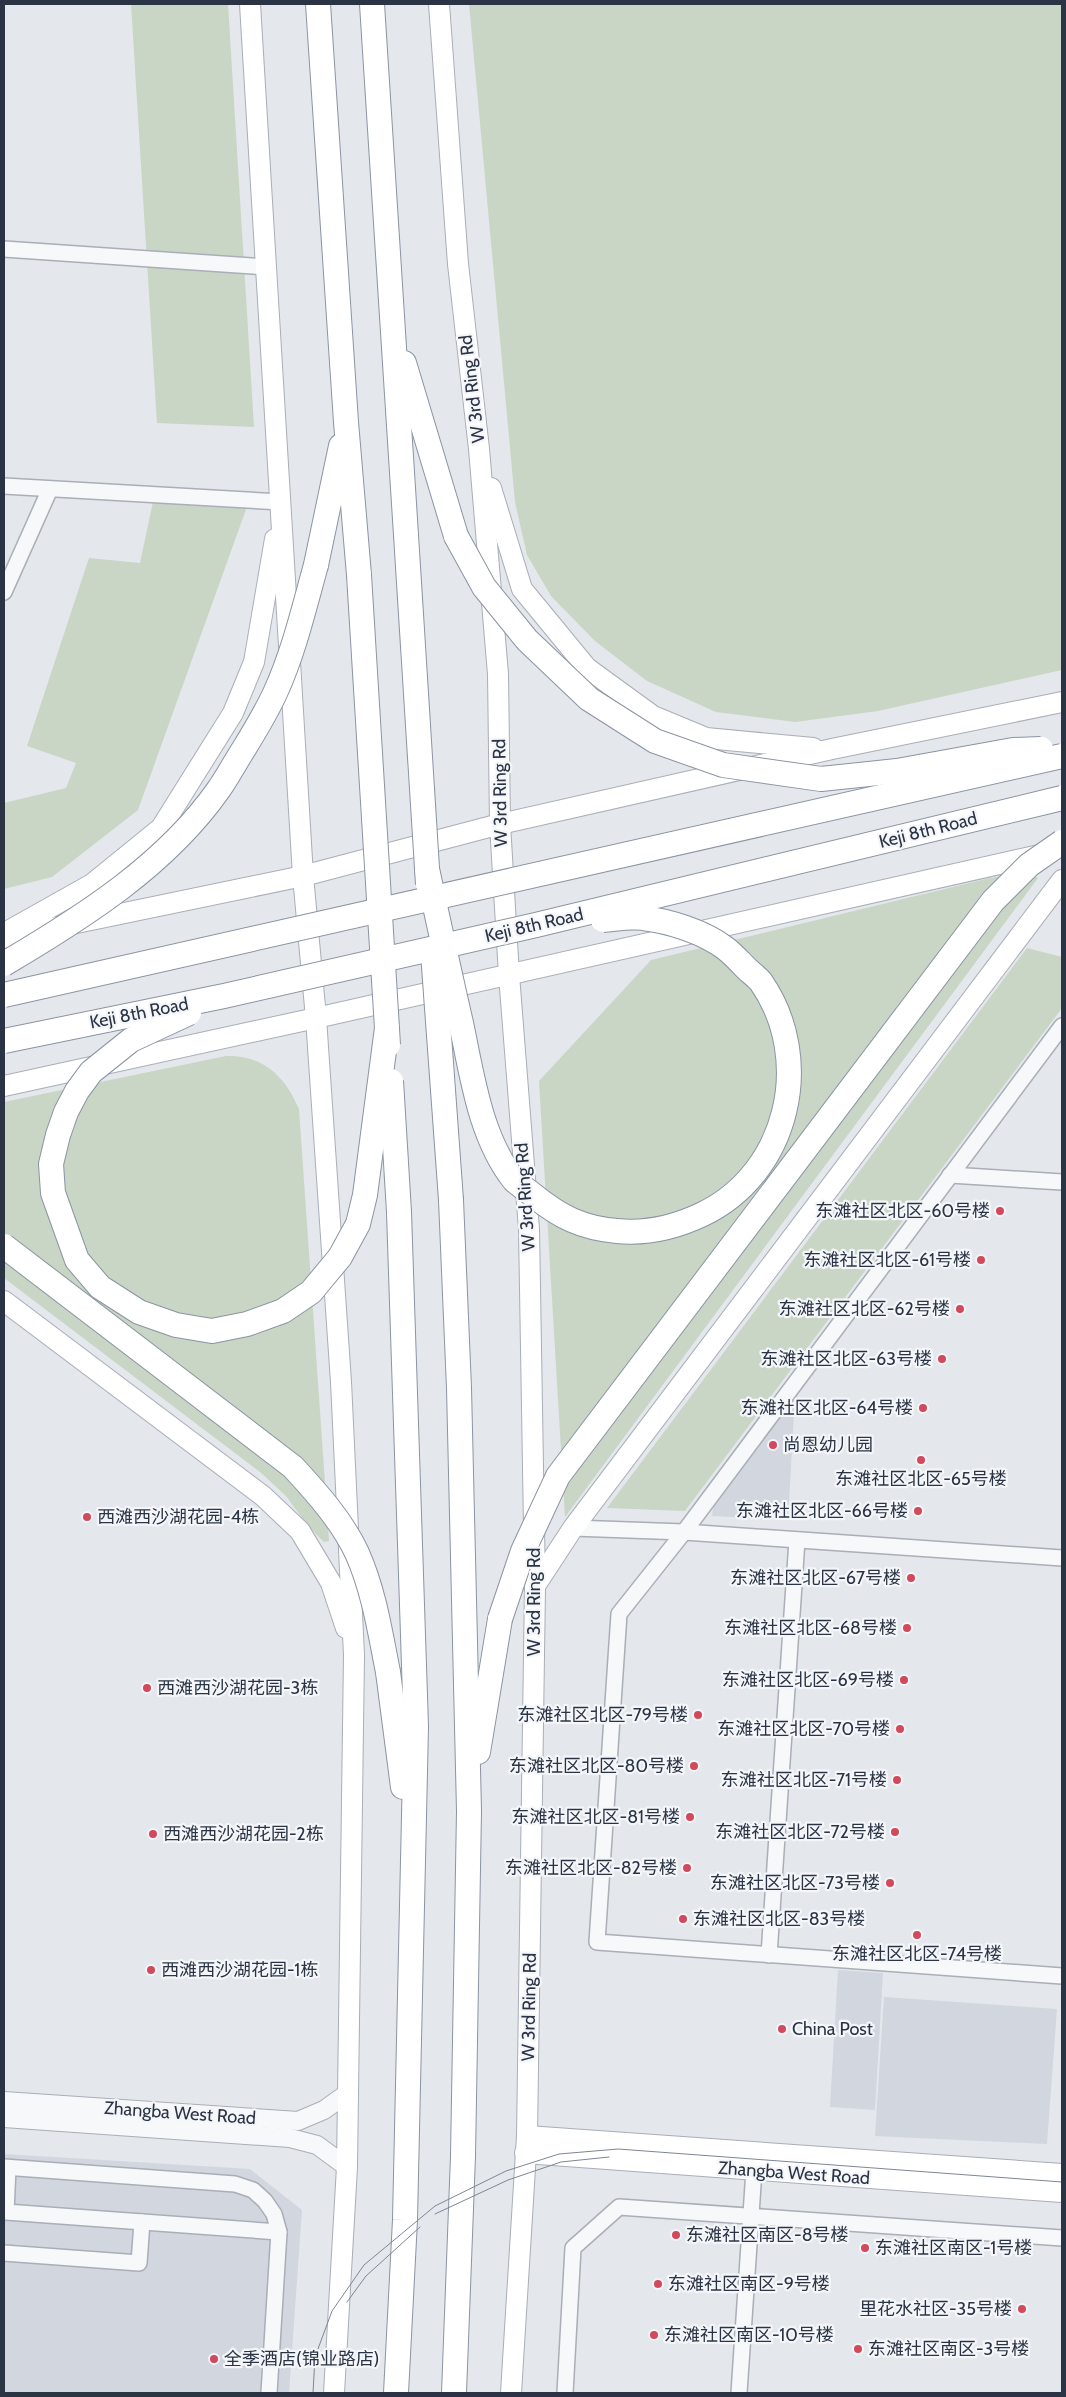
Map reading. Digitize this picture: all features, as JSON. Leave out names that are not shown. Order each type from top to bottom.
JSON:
[{"type":"highway","points":[[318,4],[346,422],[359,575],[399,1212],[416,1726],[405,2220],[396,2382],[390,2393]]},
{"type":"highway","points":[[372,4],[450,1200],[459,1388],[469,1810],[463,2156],[456,2387]]},
{"type":"highway","points":[[392,325],[456,536],[490,595],[527,640],[589,699],[655,741],[723,765],[821,779],[897,771],[1013,750],[1062,749]]},
{"type":"highway","points":[[4,964],[88,912],[142,871],[185,829],[218,790],[256,730],[276,691],[300,625],[316,565],[346,422]]},
{"type":"highway","points":[[4,995],[1062,756]]},
{"type":"highway","name":"Keji 8th Road","points":[[4,1041],[224,996],[536,925],[1062,798]]},
{"type":"highway","points":[[469,1810],[500,1619],[523,1551],[558,1476],[993,901],[1028,865],[1062,842]]},
{"type":"highway","points":[[427,868],[486,1131],[515,1180],[559,1215],[600,1230],[631,1233],[663,1229],[692,1219],[722,1205],[745,1186],[764,1162],[779,1130],[788,1098],[789,1071],[781,1025],[760,981],[725,948],[701,935],[670,924],[641,918],[536,925]]},
{"type":"highway","points":[[224,996],[131,1040],[91,1072],[77,1091],[66,1112],[58,1135],[52,1164],[53,1193],[77,1260],[100,1287],[139,1312],[176,1324],[212,1331],[247,1324],[284,1311],[312,1292],[340,1257],[358,1224],[365,1195],[387,1028]]},
{"type":"highway","points":[[4,1246],[293,1467],[326,1503],[357,1552],[374,1600],[388,1672],[414,1867]]},
{"type":"main road","points":[[250,4],[302,876],[316,1018],[341,1382],[354,1655],[347,2167],[334,2393]]},
{"type":"main road","name":"W 3rd Ring Rd","points":[[439,4],[458,264],[479,449],[498,674],[500,824],[509,976],[529,1230],[535,1586],[526,2145],[511,2393]]},
{"type":"main road","points":[[479,449],[522,589],[587,668],[653,716],[706,738],[832,749]]},
{"type":"main road","points":[[4,936],[92,884],[161,828],[234,713],[254,662],[281,502]]},
{"type":"main road","points":[[4,936],[302,876],[500,824],[832,749],[1062,702]]},
{"type":"main road","points":[[4,1086],[509,976],[1062,850]]},
{"type":"main road","points":[[535,1586],[573,1528],[1062,880]]},
{"type":"main road","points":[[4,1302],[263,1496],[300,1531],[332,1583],[354,1655]]},
{"type":"main road","name":"Zhangba West Road","points":[[526,2145],[754,2170],[1062,2192]]},
{"type":"main road","name":"Zhangba West Road","points":[[526,2145],[1062,2174]]},
{"type":"street","points":[[4,249],[266,267]]},
{"type":"street","points":[[4,486],[281,502]]},
{"type":"street","points":[[4,592],[50,489]]},
{"type":"street","points":[[1062,1026],[684,1532],[619,1614],[597,1942],[1062,1976]]},
{"type":"street","points":[[950,1175],[1062,1182]]},
{"type":"street","points":[[573,1528],[684,1532],[1062,1558]]},
{"type":"street","points":[[770,1955],[797,1540]]},
{"type":"street","name":"Zhangba West Road","points":[[4,2101],[298,2121],[324,2110],[349,2092]]},
{"type":"street","name":"Zhangba West Road","points":[[4,2118],[290,2138],[317,2145],[347,2167]]},
{"type":"street","points":[[269,2393],[280,2232],[274,2214],[265,2201],[253,2190],[235,2184],[6,2167],[6,2212],[280,2232]]},
{"type":"street","points":[[739,2393],[754,2170]]},
{"type":"street","points":[[565,2393],[573,2248],[619,2207],[1062,2238]]},
{"type":"street","points":[[4,2253],[139,2262],[142,2222]]},
{"type":"shaded area","name":"尚恩幼儿园","points":[[795,1395],[788,1520],[712,1516],[715,1495]]},
{"type":"shaded area","points":[[838,1970],[883,1973],[875,2110],[830,2107]]},
{"type":"shaded area","points":[[884,1997],[1057,2009],[1047,2144],[875,2136]]},
{"type":"shaded area","points":[[4,2154],[250,2169],[302,2210],[289,2393],[4,2393]]},
{"type":"green space","points":[[131,4],[228,4],[254,427],[157,423]]},
{"type":"green space","points":[[469,4],[1062,4],[1062,670],[878,711],[795,722],[716,712],[647,681],[595,641],[551,596],[527,555],[515,502]]},
{"type":"green space","points":[[154,497],[249,501],[138,810],[52,877],[4,889],[4,803],[66,788],[76,763],[27,746],[89,558],[140,563]]},
{"type":"green space","points":[[1027,872],[1038,878],[565,1517],[539,1081],[651,960],[990,878]]},
{"type":"green space","points":[[1027,948],[1062,957],[1062,1008],[685,1511],[607,1508]]},
{"type":"green space","points":[[226,1056],[251,1059],[271,1070],[280,1077],[299,1109],[329,1541],[324,1542],[308,1526],[286,1496],[260,1472],[4,1278],[4,1102]]},
{"type":"tram line","points":[[313,2393],[315,2357],[332,2311],[364,2265],[435,2206],[506,2171],[559,2154],[618,2149],[1062,2182]]},
{"type":"tram line","points":[[435,2214],[508,2180],[561,2162],[609,2157]]},
{"type":"tram line","points":[[347,2302],[366,2276],[420,2227]]},
{"type":"place","name":"东滩社区北区-60号楼","points":[[1000,1211]]},
{"type":"place","name":"东滩社区北区-61号楼","points":[[981,1260]]},
{"type":"place","name":"东滩社区北区-62号楼","points":[[960,1309]]},
{"type":"place","name":"东滩社区北区-63号楼","points":[[942,1359]]},
{"type":"place","name":"东滩社区北区-64号楼","points":[[923,1408]]},
{"type":"place","name":"尚恩幼儿园","points":[[773,1445]]},
{"type":"place","name":"东滩社区北区-65号楼","points":[[921,1460]]},
{"type":"place","name":"东滩社区北区-66号楼","points":[[918,1511]]},
{"type":"place","name":"西滩西沙湖花园-4栋","points":[[87,1517]]},
{"type":"place","name":"东滩社区北区-67号楼","points":[[911,1578]]},
{"type":"place","name":"东滩社区北区-68号楼","points":[[907,1628]]},
{"type":"place","name":"东滩社区北区-69号楼","points":[[904,1680]]},
{"type":"place","name":"西滩西沙湖花园-3栋","points":[[147,1688]]},
{"type":"place","name":"东滩社区北区-79号楼","points":[[698,1715]]},
{"type":"place","name":"东滩社区北区-70号楼","points":[[900,1729]]},
{"type":"place","name":"东滩社区北区-80号楼","points":[[694,1766]]},
{"type":"place","name":"东滩社区北区-71号楼","points":[[897,1780]]},
{"type":"place","name":"东滩社区北区-81号楼","points":[[690,1817]]},
{"type":"place","name":"东滩社区北区-72号楼","points":[[895,1832]]},
{"type":"place","name":"西滩西沙湖花园-2栋","points":[[153,1834]]},
{"type":"place","name":"东滩社区北区-82号楼","points":[[687,1868]]},
{"type":"place","name":"东滩社区北区-73号楼","points":[[890,1883]]},
{"type":"place","name":"东滩社区北区-83号楼","points":[[683,1919]]},
{"type":"place","name":"东滩社区北区-74号楼","points":[[917,1935]]},
{"type":"place","name":"西滩西沙湖花园-1栋","points":[[151,1970]]},
{"type":"place","name":"China Post","points":[[782,2029]]},
{"type":"place","name":"东滩社区南区-8号楼","points":[[676,2235]]},
{"type":"place","name":"东滩社区南区-1号楼","points":[[865,2248]]},
{"type":"place","name":"东滩社区南区-9号楼","points":[[658,2284]]},
{"type":"place","name":"里花水社区-35号楼","points":[[1022,2309]]},
{"type":"place","name":"东滩社区南区-10号楼","points":[[654,2335]]},
{"type":"place","name":"东滩社区南区-3号楼","points":[[858,2349]]},
{"type":"place","name":"全季酒店(锦业路店)","points":[[214,2359]]}]
